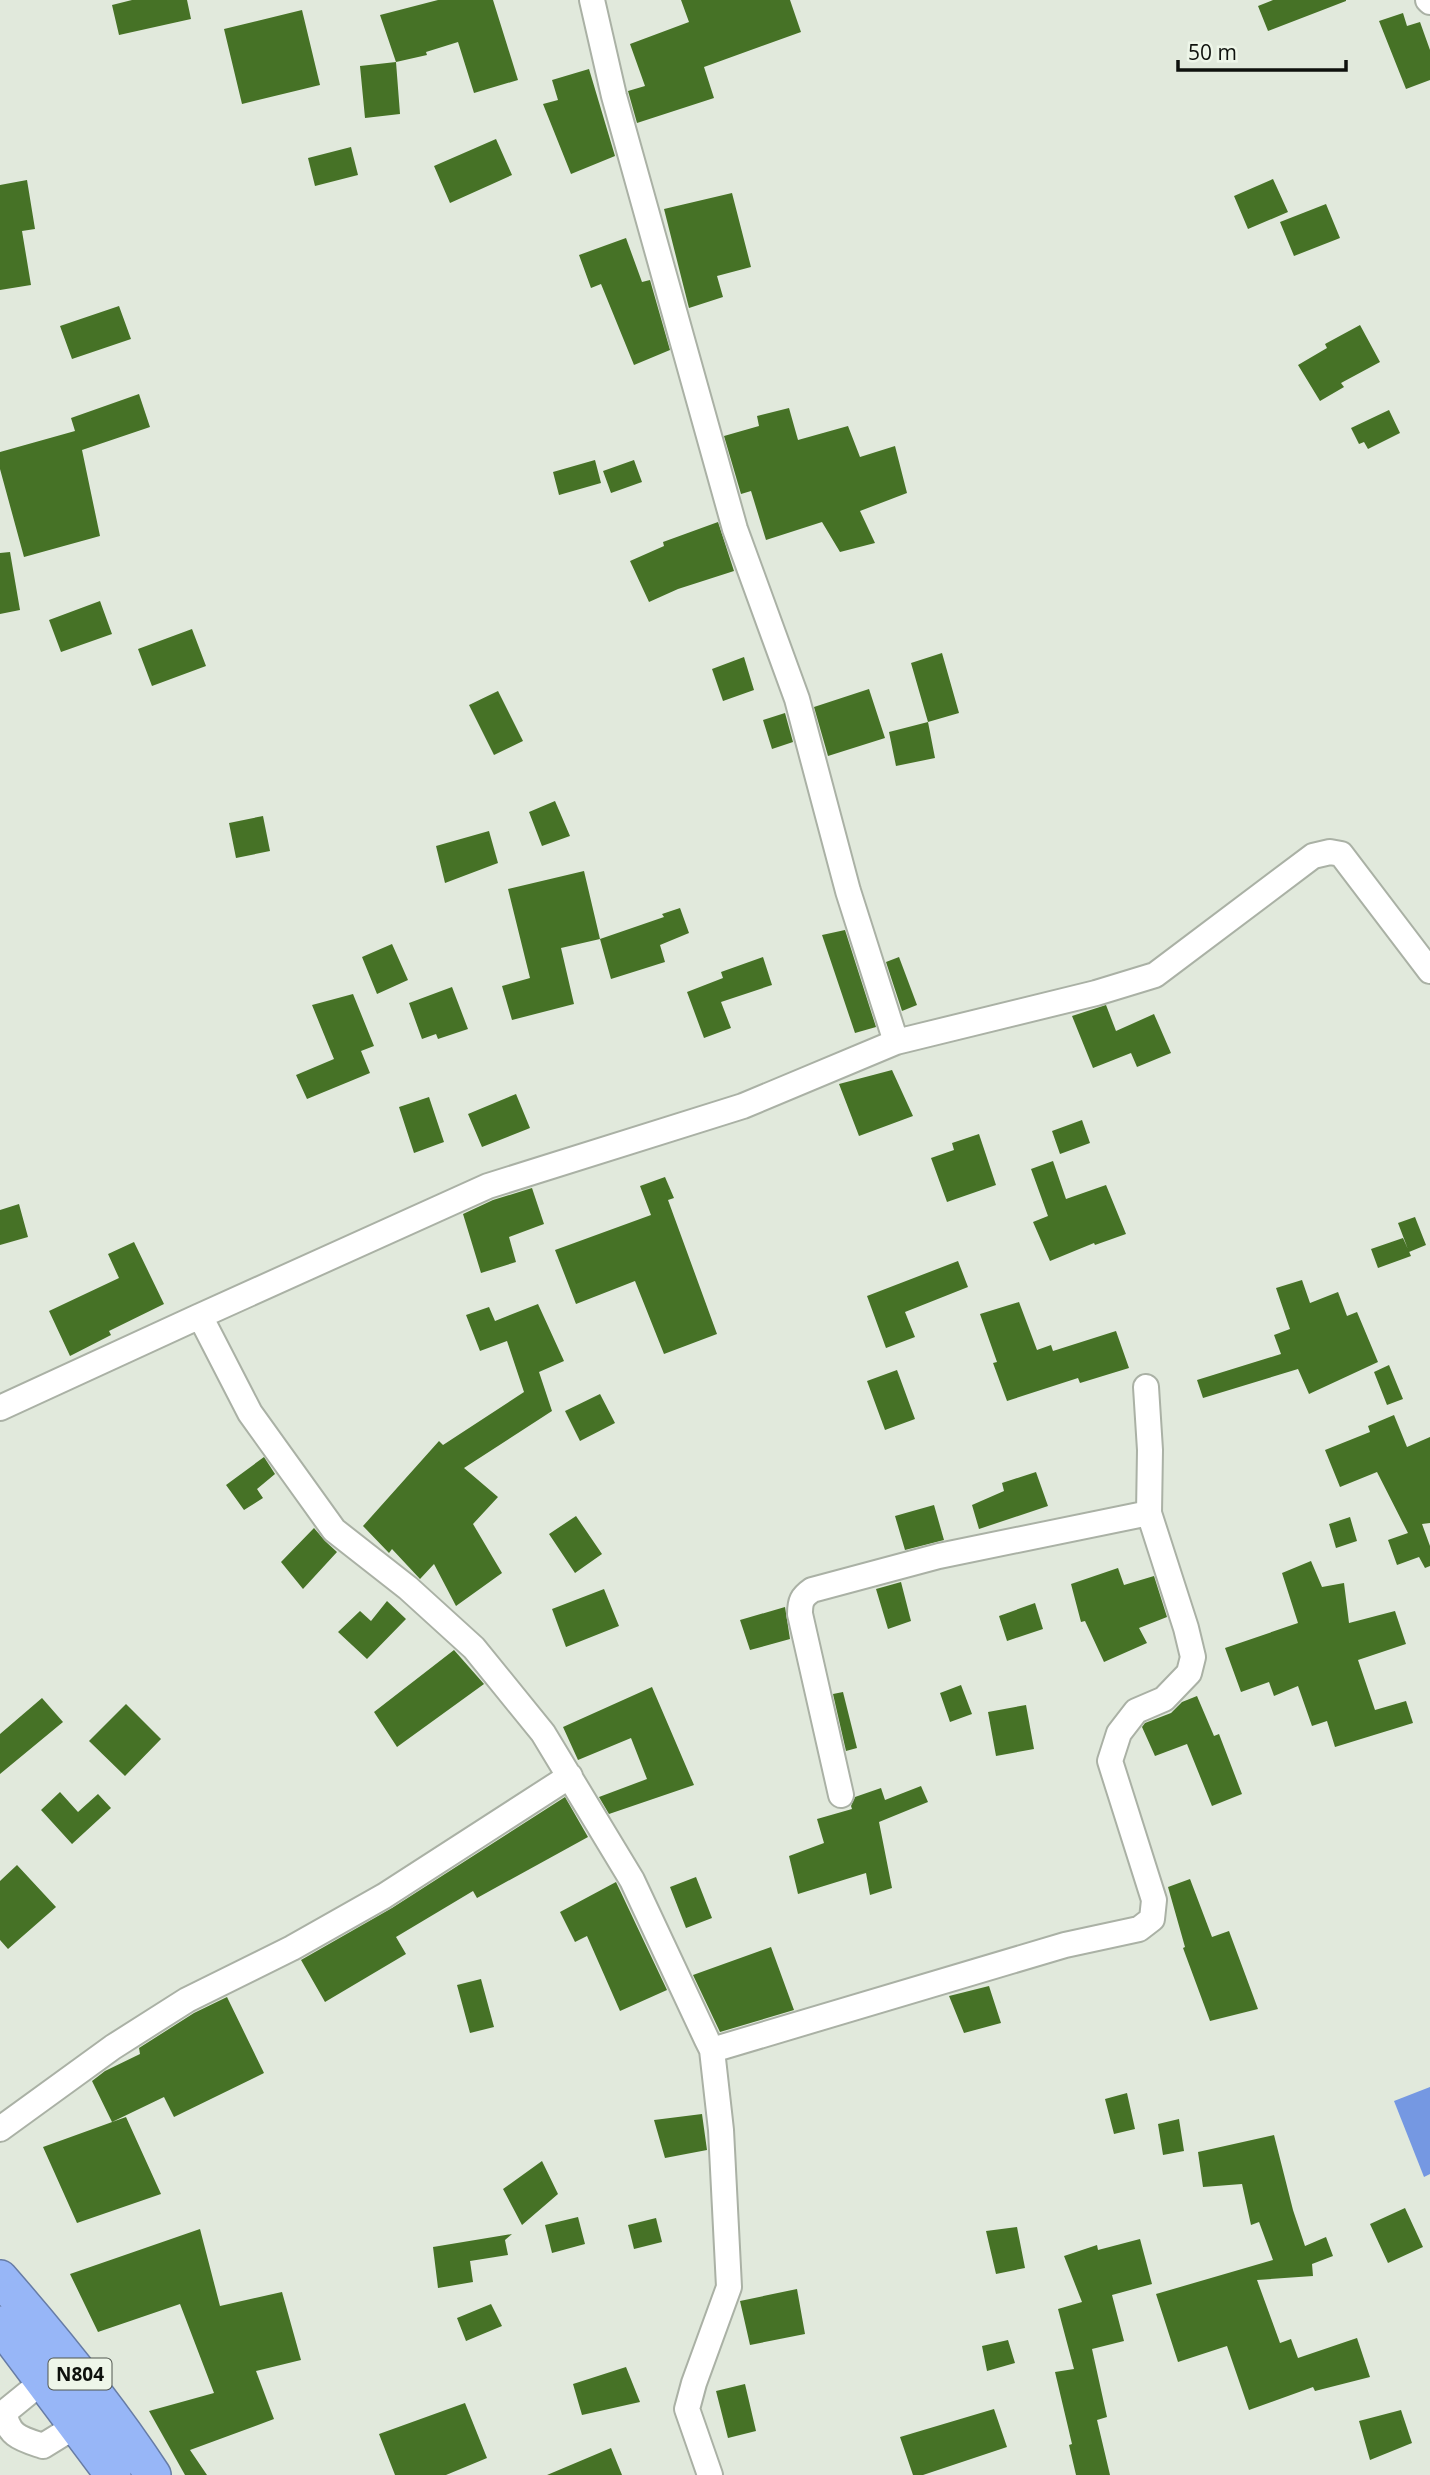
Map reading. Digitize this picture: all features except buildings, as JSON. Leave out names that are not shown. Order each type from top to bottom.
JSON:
[{"type":"highway","name":"N804","points":[[0,2278],[77,2425],[108,2469]]},
{"type":"highway","name":"N804","points":[[0,2324],[131,2442],[153,2475]]},
{"type":"highway","points":[[108,2469],[131,2442]]},
{"type":"street","points":[[592,0],[614,96],[735,528],[797,699],[848,891],[896,1042]]},
{"type":"street","points":[[0,1408],[488,1186],[743,1106],[896,1042],[1096,993],[1156,975],[1313,856],[1330,852],[1341,854],[1430,971]]},
{"type":"street","points":[[200,1316],[250,1413],[334,1530],[408,1588],[474,1648],[543,1733],[632,1880],[712,2050],[721,2130],[729,2287],[687,2409],[710,2475]]},
{"type":"street","points":[[712,2050],[1053,1949],[1139,1929],[1152,1919],[1154,1900],[1111,1761],[1119,1733],[1136,1711],[1164,1699],[1189,1673],[1193,1657],[1149,1513],[1150,1450],[1146,1387]]},
{"type":"street","points":[[841,1795],[800,1614],[800,1601],[805,1595],[812,1590],[939,1556],[1149,1513]]},
{"type":"street","points":[[0,2129],[113,2047],[187,2000],[292,1948],[384,1896],[569,1776]]},
{"type":"street","points":[[46,2366],[5,2412],[6,2424],[23,2440],[43,2446],[77,2425]]},
{"type":"water","points":[[1430,2087],[1430,2174],[1424,2177],[1394,2101]]}]
